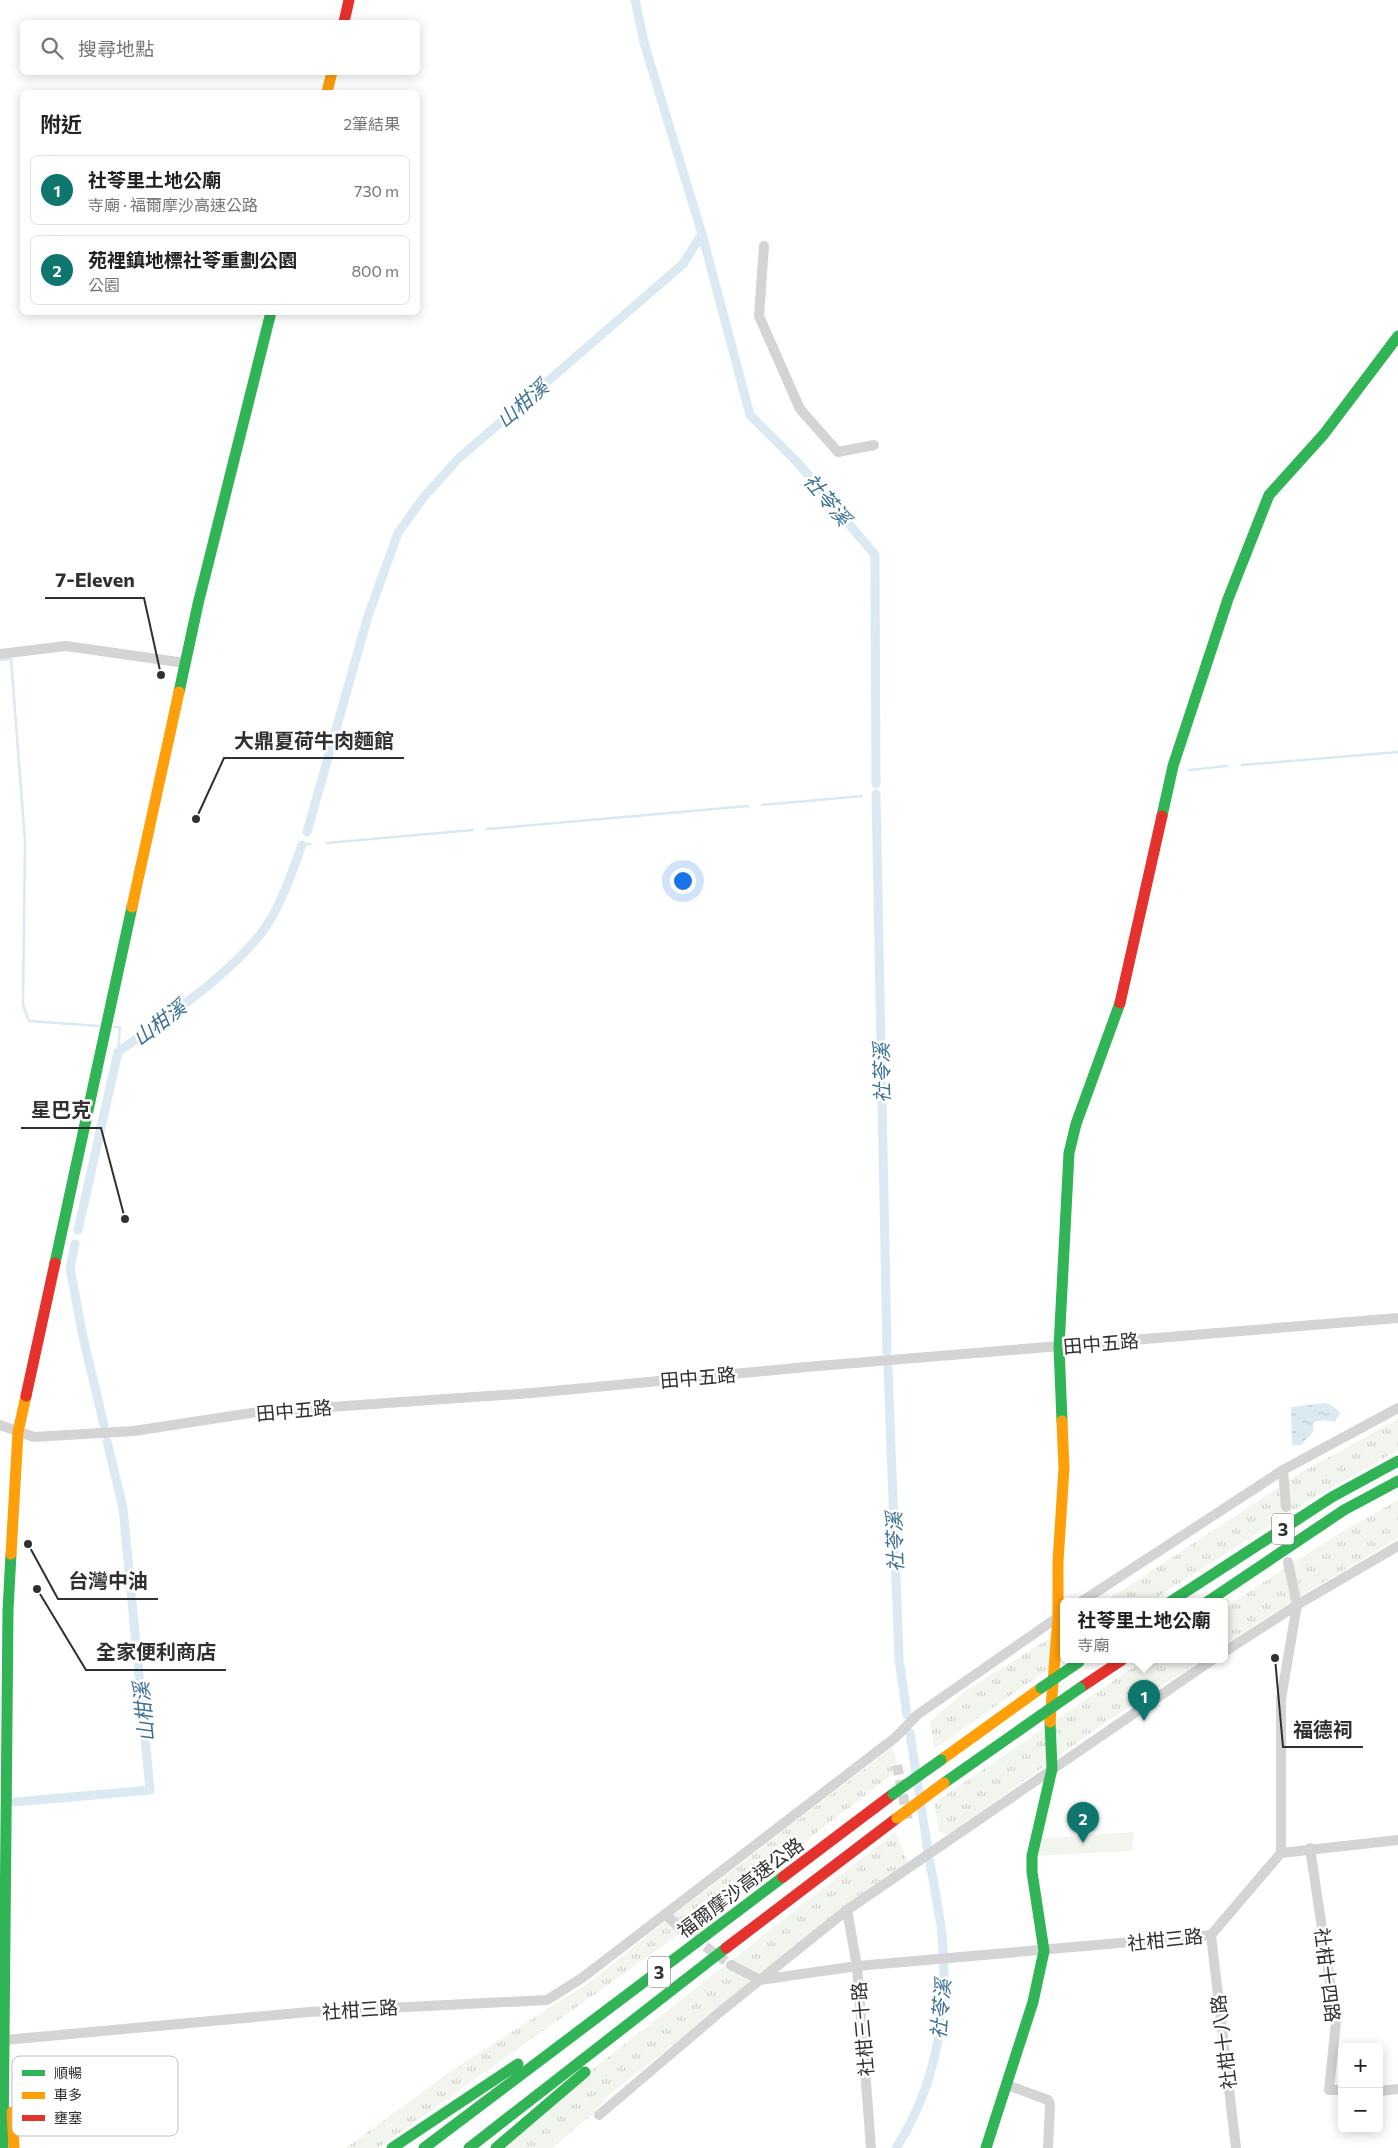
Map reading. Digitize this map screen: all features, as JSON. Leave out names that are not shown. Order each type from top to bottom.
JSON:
[{"type":"main road","points":[[344,20],[349,0]]},
{"type":"main road","points":[[328,90],[331,75]]},
{"type":"main road","points":[[4,2148],[2,1609],[18,1432],[186,663],[270,315]]},
{"type":"main road","points":[[1060,1598],[1058,1562],[1064,1468],[1059,1347],[1069,1153],[1073,1134],[1117,1016],[1173,766],[1204,678],[1228,599],[1269,494],[1324,434],[1398,336]]},
{"type":"main road","name":"3","points":[[1176,1598],[1332,1497],[1398,1461]]},
{"type":"main road","name":"3","points":[[1213,1598],[1344,1510],[1398,1481]]},
{"type":"main road","points":[[986,2148],[1033,2002],[1044,1951],[1032,1872],[1032,1856],[1052,1769],[1050,1714],[1060,1624]]},
{"type":"main road","name":"福爾摩沙高速公路","points":[[424,2148],[893,1794],[1077,1663]]},
{"type":"main road","name":"福爾摩沙高速公路","points":[[469,2148],[757,1924],[897,1818],[944,1783],[1118,1663]]},
{"type":"main road","points":[[496,2148],[757,1924]]},
{"type":"main road","points":[[392,2148],[684,1952]]},
{"type":"main road","points":[[5,2040],[9,2053],[12,2110]]},
{"type":"street","points":[[764,246],[760,316],[800,409],[838,452],[874,445]]},
{"type":"street","points":[[0,654],[66,646],[186,663]]},
{"type":"street","name":"田中五路","points":[[0,1425],[34,1437],[134,1431],[258,1412],[532,1392],[806,1367],[1398,1318]]},
{"type":"street","points":[[1087,1598],[1283,1470],[1398,1408]]},
{"type":"street","points":[[1283,1470],[1286,1507]]},
{"type":"street","points":[[1228,1649],[1297,1605],[1398,1546]]},
{"type":"street","points":[[1288,1562],[1297,1605],[1281,1699],[1281,1853],[1310,1848],[1398,1840]]},
{"type":"street","name":"社柑三路","points":[[5,2040],[309,2012],[547,2000],[582,1978],[896,1737],[917,1715],[1060,1616]]},
{"type":"street","points":[[599,2115],[847,1910],[1208,1663]]},
{"type":"street","name":"社柑十四路","points":[[1310,1848],[1336,2022],[1329,2090],[1338,2090]]},
{"type":"street","name":"社柑三路","points":[[856,1966],[1210,1935],[1281,1853]]},
{"type":"street","name":"社柑三十路","points":[[847,1910],[856,1966],[871,2148]]},
{"type":"street","points":[[665,1914],[681,1929]]},
{"type":"street","name":"社柑十八路","points":[[1210,1935],[1236,2148]]},
{"type":"street","points":[[731,1965],[760,1980],[856,1966]]},
{"type":"street","points":[[1007,2085],[1048,2100],[1050,2104],[1048,2148]]},
{"type":"street","points":[[1383,2091],[1398,2089]]},
{"type":"green space","points":[[1398,1419],[1398,1450],[1300,1506],[1156,1598],[1110,1598],[1302,1472]]},
{"type":"green space","points":[[1398,1500],[1398,1538],[1292,1601],[1228,1642],[1228,1605],[1338,1534]]},
{"type":"green space","points":[[1060,1632],[1060,1661],[934,1749],[930,1721],[967,1690]]},
{"type":"green space","points":[[1140,1663],[1196,1663],[1106,1722],[955,1830],[945,1835],[939,1830],[934,1803]]},
{"type":"green space","points":[[892,1748],[897,1760],[893,1774],[743,1889],[378,2148],[346,2148],[454,2069],[593,1980],[673,1915]]},
{"type":"green space","points":[[895,1832],[908,1862],[840,1909],[750,1985],[610,2094],[593,2114],[552,2148],[498,2148],[547,2105]]},
{"type":"green space","points":[[1134,1832],[1132,1851],[1032,1856],[1035,1839]]},
{"type":"water","points":[[1324,1403],[1331,1405],[1340,1412],[1335,1422],[1324,1420],[1314,1422],[1313,1432],[1301,1445],[1292,1445],[1291,1407]]},
{"type":"waterway","name":"社苓溪","points":[[635,0],[645,46],[702,234],[750,415],[799,464],[875,555],[876,784]]},
{"type":"waterway","name":"山柑溪","points":[[307,832],[368,616],[398,533],[423,498],[458,459],[683,264],[702,234]]},
{"type":"waterway","points":[[0,660],[11,659],[25,841],[23,1005],[29,1021],[98,1026]]},
{"type":"waterway","points":[[1242,765],[1398,752]]},
{"type":"waterway","points":[[1189,770],[1227,766]]},
{"type":"waterway","name":"社苓溪","points":[[876,794],[887,1352]]},
{"type":"waterway","points":[[762,805],[862,796]]},
{"type":"waterway","points":[[487,829],[748,806]]},
{"type":"waterway","points":[[327,843],[473,830]]},
{"type":"waterway","name":"山柑溪","points":[[302,845],[310,844]]},
{"type":"waterway","name":"山柑溪","points":[[78,1230],[118,1052],[211,983],[245,952],[267,925],[279,903],[302,845]]},
{"type":"waterway","points":[[114,1027],[120,1027],[118,1052]]},
{"type":"waterway","name":"山柑溪","points":[[75,1244],[70,1268],[83,1337],[104,1425]]},
{"type":"waterway","name":"社苓溪","points":[[888,1368],[899,1659],[907,1715]]},
{"type":"waterway","name":"山柑溪","points":[[15,1802],[150,1790],[123,1508],[107,1441]]},
{"type":"waterway","name":"社苓溪","points":[[910,1733],[928,1851]]},
{"type":"waterway","name":"社苓溪","points":[[896,2148],[910,2124],[921,2098],[937,2045],[941,2018],[944,1962],[942,1934],[930,1862]]},
{"type":"tunnel","points":[[897,1765],[908,1822]]},
{"type":"tunnel","points":[[681,1929],[731,1965]]},
{"type":"traffic: fast","points":[[179,692],[198,604],[270,315]]},
{"type":"traffic: fast","points":[[1162,816],[1173,766],[1228,599],[1269,495],[1324,434],[1398,336]]},
{"type":"traffic: fast","points":[[55,1263],[132,907]]},
{"type":"traffic: fast","points":[[1062,1421],[1059,1347],[1069,1153],[1076,1124],[1120,1003]]},
{"type":"traffic: fast","points":[[1176,1598],[1332,1497],[1398,1461]]},
{"type":"traffic: fast","points":[[1213,1598],[1344,1510],[1398,1481]]},
{"type":"traffic: fast","points":[[3,2148],[8,1610],[11,1554]]},
{"type":"traffic: fast","points":[[1041,1688],[1078,1663]]},
{"type":"traffic: fast","points":[[1041,1715],[1080,1688]]},
{"type":"traffic: fast","points":[[944,1783],[1041,1715]]},
{"type":"traffic: fast","points":[[986,2148],[1033,2002],[1044,1951],[1032,1872],[1032,1856],[1052,1769],[1050,1722]]},
{"type":"traffic: fast","points":[[893,1794],[941,1760]]},
{"type":"traffic: fast","points":[[424,2148],[783,1877]]},
{"type":"traffic: fast","points":[[469,2148],[726,1948]]},
{"type":"traffic: fast","points":[[392,2148],[518,2064]]},
{"type":"traffic: fast","points":[[496,2148],[585,2072]]},
{"type":"traffic: slow","points":[[328,90],[331,75]]},
{"type":"traffic: slow","points":[[132,907],[179,692]]},
{"type":"traffic: slow","points":[[11,1554],[18,1432],[26,1396]]},
{"type":"traffic: slow","points":[[1050,1722],[1058,1617],[1058,1562],[1064,1468],[1062,1421]]},
{"type":"traffic: slow","points":[[941,1760],[1041,1688]]},
{"type":"traffic: slow","points":[[897,1818],[944,1783]]},
{"type":"traffic: slow","points":[[13,2136],[14,2148]]},
{"type":"traffic: jam","points":[[344,20],[349,0]]},
{"type":"traffic: jam","points":[[1120,1003],[1162,816]]},
{"type":"traffic: jam","points":[[26,1396],[55,1263]]},
{"type":"traffic: jam","points":[[1080,1688],[1118,1663]]},
{"type":"traffic: jam","points":[[783,1877],[893,1794]]},
{"type":"traffic: jam","points":[[726,1948],[897,1818]]},
{"type":"place","name":"7-Eleven","points":[[161,675]]},
{"type":"place","name":"大鼎夏荷牛肉麵館","points":[[196,819]]},
{"type":"place","name":"星巴克","points":[[125,1219]]},
{"type":"place","name":"台灣中油","points":[[28,1544]]},
{"type":"place","name":"全家便利商店","points":[[37,1589]]},
{"type":"place","name":"福德祠","points":[[1275,1658]]},
{"type":"place","name":"社苓里土地公廟","points":[[1144,1721]]},
{"type":"place","name":"苑裡鎮地標社苓重劃公園","points":[[1083,1843]]}]
